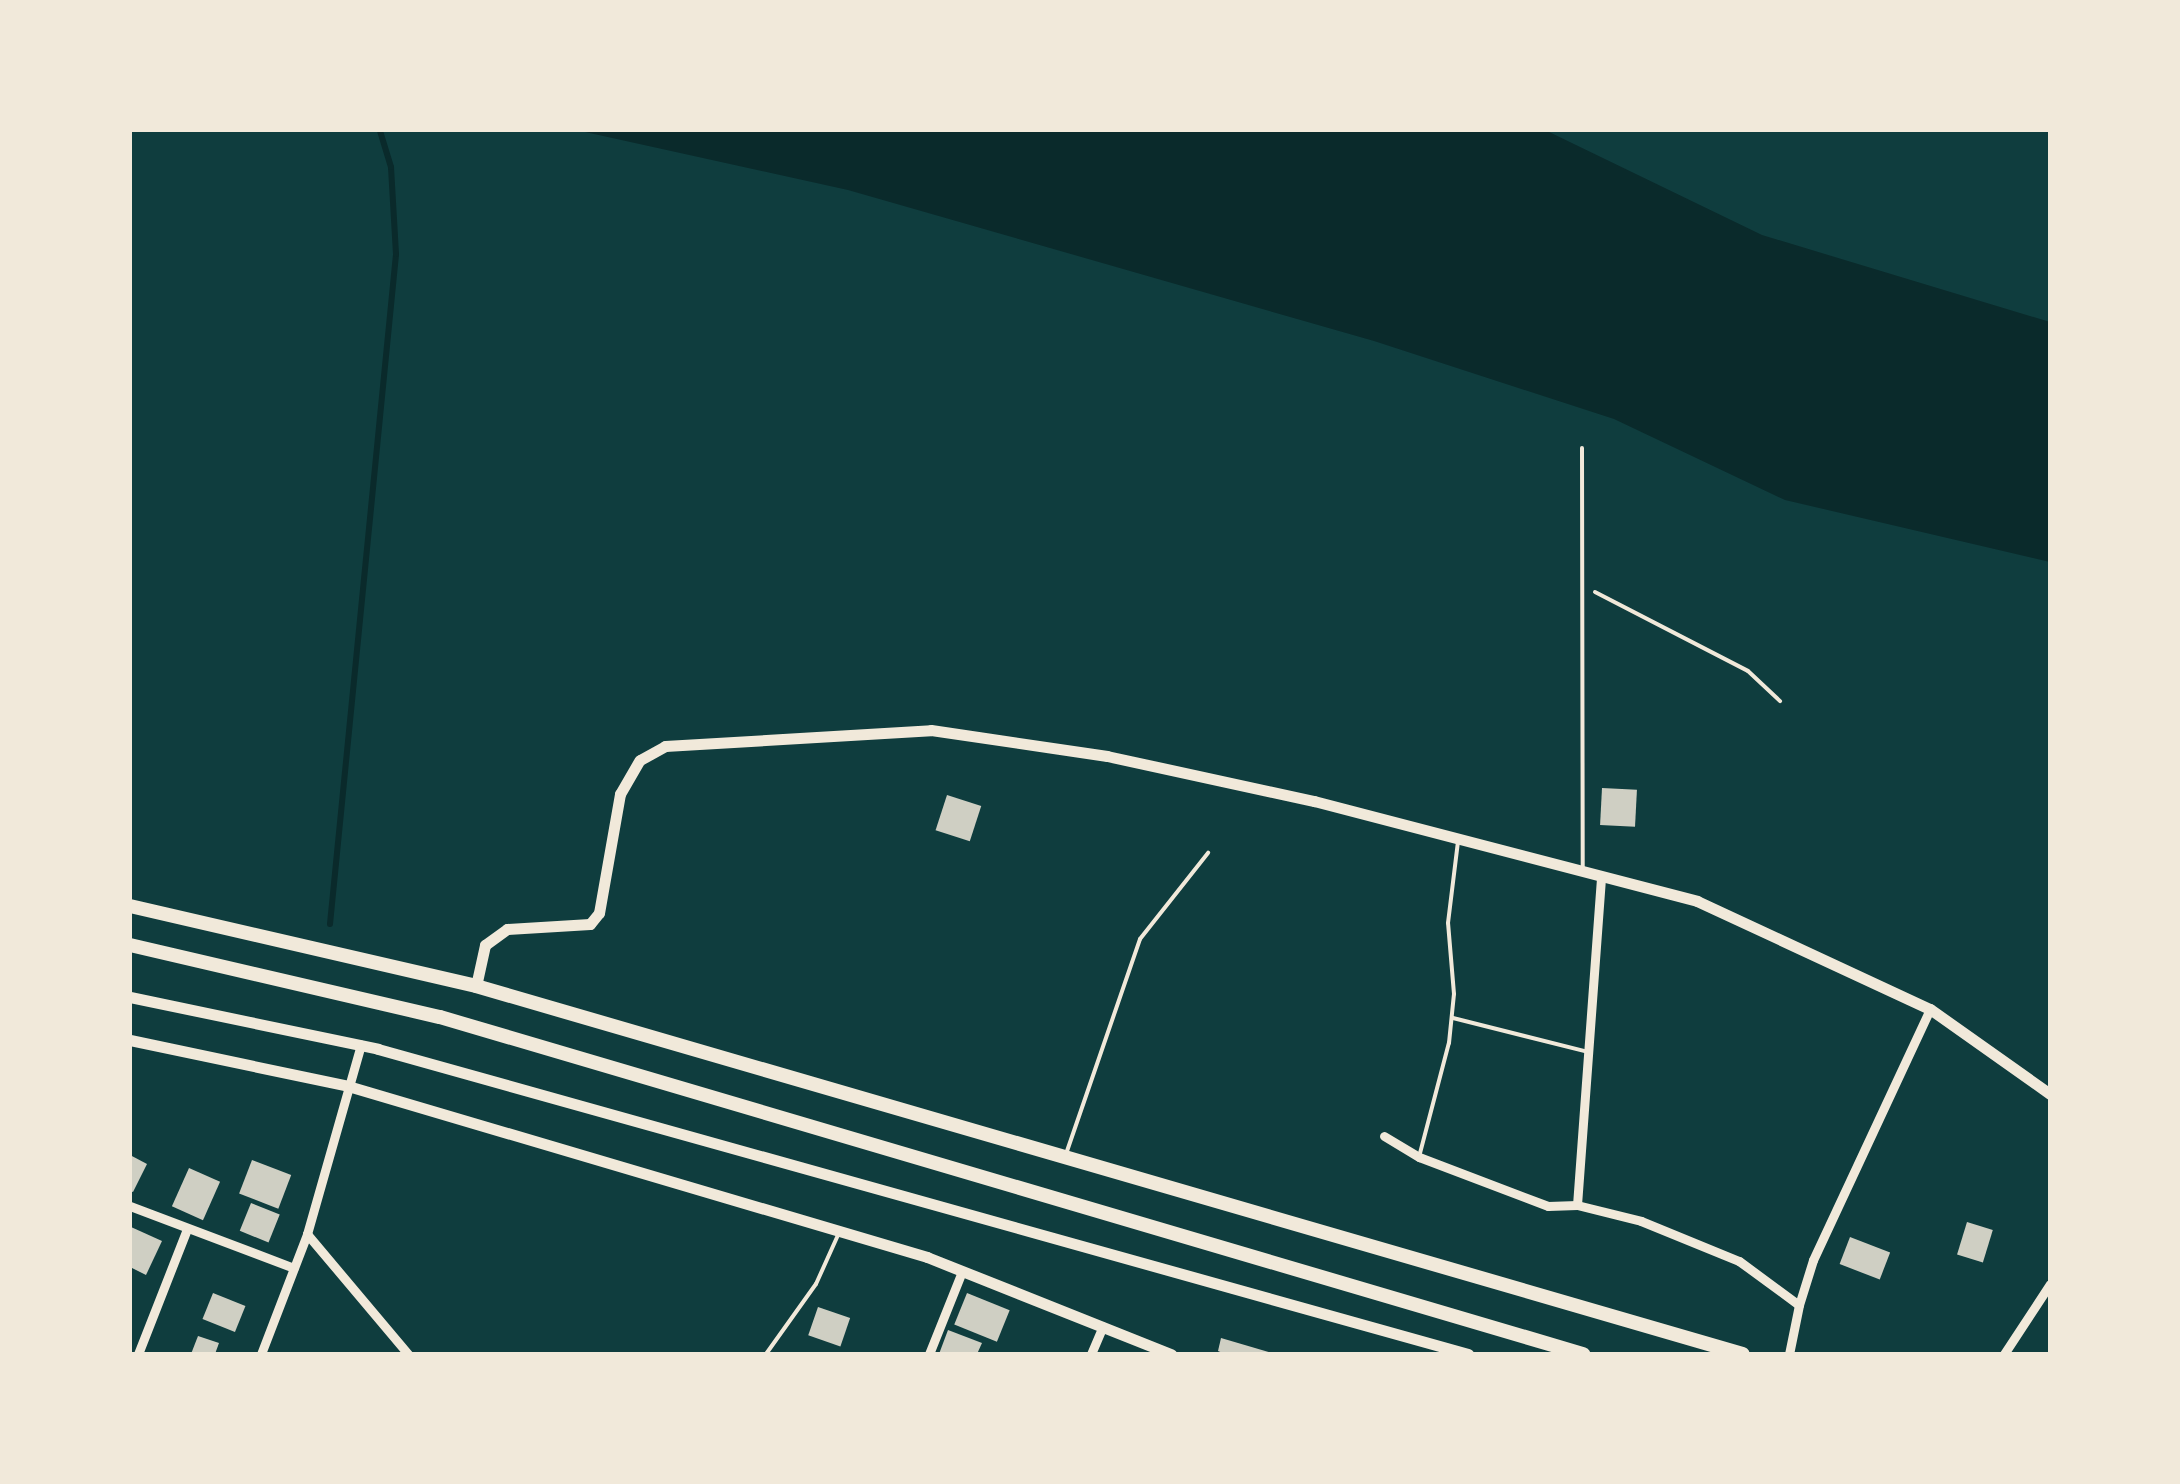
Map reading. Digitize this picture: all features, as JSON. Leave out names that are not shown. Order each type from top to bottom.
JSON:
[{"type":"highway","points":[[130,906],[476,986],[1743,1354]]},
{"type":"highway","points":[[130,945],[440,1016],[1583,1354]]},
{"type":"street","points":[[476,986],[486,945],[507,928],[590,924],[599,913],[620,794],[640,760],[665,746],[931,730],[1107,756],[1458,839],[1696,901],[1930,1009],[2050,1094]]},
{"type":"street","points":[[1577,1204],[1601,879]]},
{"type":"street","points":[[130,997],[361,1045],[1468,1354]]},
{"type":"street","points":[[1790,1354],[1813,1260],[1930,1009]]},
{"type":"street","points":[[130,1040],[348,1086],[840,1231],[1171,1354]]},
{"type":"street","points":[[262,1354],[307,1234],[361,1045]]},
{"type":"street","points":[[1384,1136],[1419,1158],[1548,1206],[1577,1204],[1641,1221],[1740,1261],[1800,1305]]},
{"type":"street","points":[[130,1206],[294,1268]]},
{"type":"street","points":[[138,1354],[187,1229]]},
{"type":"street","points":[[307,1234],[408,1354]]},
{"type":"street","points":[[929,1354],[961,1274]]},
{"type":"street","points":[[2004,1354],[2050,1284]]},
{"type":"street","points":[[1091,1354],[1103,1326]]},
{"type":"lane","points":[[1582,448],[1586,588],[1582,872]]},
{"type":"lane","points":[[1419,1158],[1452,1018],[1448,924],[1458,839]]},
{"type":"lane","points":[[1064,1158],[1140,939],[1208,853]]},
{"type":"lane","points":[[1452,1018],[1588,1052]]},
{"type":"lane","points":[[766,1354],[816,1284],[840,1231]]},
{"type":"path","points":[[1586,588],[1748,672],[1780,701]]},
{"type":"water","points":[[576,130],[1545,130],[1762,235],[2050,322],[2050,562],[1785,500],[1614,419],[1374,341],[848,190]]},
{"type":"building","points":[[1602,788],[1637,790],[1635,827],[1600,825]]},
{"type":"building","points":[[947,795],[981,806],[970,841],[936,830]]},
{"type":"building","points":[[130,1155],[147,1164],[133,1192],[130,1191]]},
{"type":"building","points":[[252,1160],[291,1175],[278,1209],[239,1194]]},
{"type":"building","points":[[189,1168],[220,1182],[203,1220],[172,1206]]},
{"type":"building","points":[[251,1203],[280,1215],[269,1242],[240,1231]]},
{"type":"building","points":[[1967,1222],[1993,1230],[1983,1262],[1957,1255]]},
{"type":"building","points":[[131,1227],[162,1241],[146,1275],[130,1267]]},
{"type":"building","points":[[1850,1237],[1890,1252],[1880,1279],[1840,1264]]},
{"type":"building","points":[[213,1293],[245,1306],[235,1332],[203,1319]]},
{"type":"building","points":[[967,1293],[1010,1310],[997,1342],[954,1325]]},
{"type":"building","points":[[818,1307],[850,1318],[840,1346],[808,1335]]},
{"type":"building","points":[[948,1330],[982,1343],[977,1354],[939,1354]]},
{"type":"building","points":[[198,1336],[219,1343],[215,1354],[191,1354]]},
{"type":"building","points":[[1221,1338],[1272,1354],[1225,1354],[1218,1351]]},
{"type":"waterway","points":[[330,924],[396,254],[391,167],[380,130]]}]
